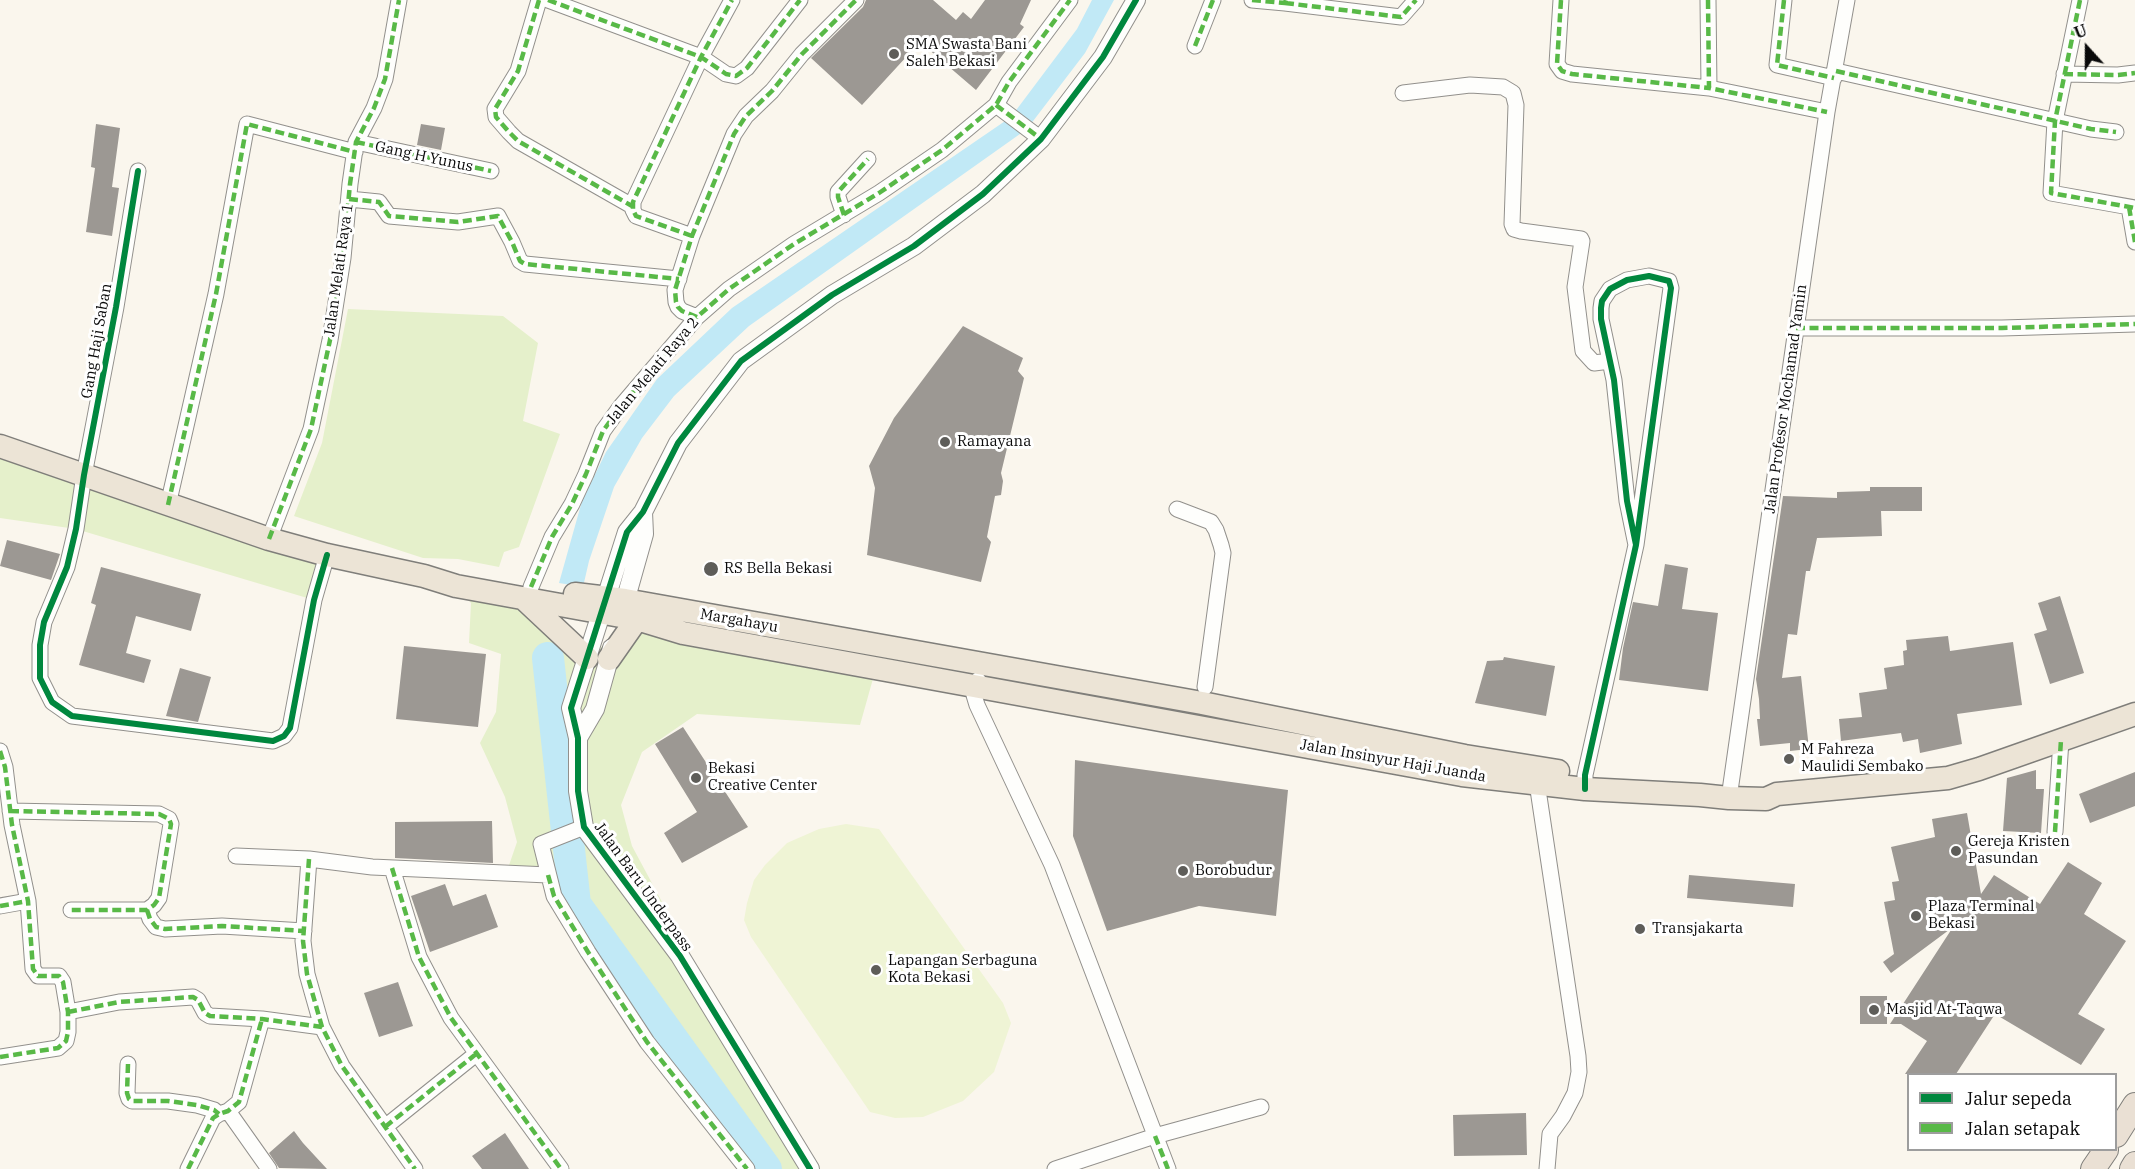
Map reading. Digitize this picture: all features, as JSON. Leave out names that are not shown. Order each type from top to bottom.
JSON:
[{"type":"highway","points":[[2117,1132],[2135,1105]]},
{"type":"highway","points":[[2093,1169],[2105,1151]]},
{"type":"highway","points":[[2132,1169],[2135,1164]]},
{"type":"main road","points":[[0,446],[269,539],[327,555],[424,576],[456,586],[527,592],[618,601],[598,659],[527,592],[461,574],[424,576]]},
{"type":"main road","name":"Jalan Insinyur Haji Juanda","points":[[618,601],[683,633],[1104,710],[1304,735]]},
{"type":"main road","name":"Margahayu","points":[[618,601],[1016,670]]},
{"type":"main road","name":"Jalan Insinyur Haji Juanda","points":[[1016,670],[1108,686],[1304,735],[1464,765],[1585,782],[1701,795],[1729,792],[1766,799],[1777,794],[1948,778],[2135,714]]},
{"type":"main road","points":[[1104,710],[1108,686]]},
{"type":"main road","name":"Jalan Insinyur Haji Juanda","points":[[1464,765],[1537,783],[1585,782]]},
{"type":"street","name":"Jalan Melati Raya 1","points":[[269,539],[311,429],[330,340],[356,147],[385,79],[399,0]]},
{"type":"street","points":[[539,0],[518,71],[495,109],[496,117],[518,141],[632,206],[636,216],[692,237]]},
{"type":"street","points":[[548,0],[702,57],[726,74],[738,75],[747,68],[800,0]]},
{"type":"street","points":[[632,206],[702,57],[732,0]]},
{"type":"street","points":[[697,317],[682,310],[676,302],[675,290],[692,237],[726,151],[746,116],[772,91],[802,54],[856,0]]},
{"type":"street","name":"Jalan Melati Raya 2","points":[[527,592],[552,537],[572,504],[603,432],[621,406],[697,317],[729,288],[794,244],[879,193],[942,150],[996,105],[1009,82],[1070,0]]},
{"type":"street","points":[[996,105],[1041,139],[1103,57],[1136,0]]},
{"type":"street","points":[[1195,46],[1213,0]]},
{"type":"street","points":[[1252,0],[1285,1],[1401,17],[1416,0]]},
{"type":"street","points":[[1561,0],[1557,64],[1562,71],[1572,74],[1709,88],[1827,112]]},
{"type":"street","points":[[1708,0],[1709,88]]},
{"type":"street","points":[[1784,0],[1777,65],[1835,74],[2091,129],[2116,132]]},
{"type":"street","name":"Jalan Profesor Mochamad Yamin","points":[[1729,792],[1827,112],[1847,0]]},
{"type":"street","points":[[2079,0],[2055,121],[2050,194],[2132,208],[2135,242]]},
{"type":"street","points":[[2064,74],[2135,73]]},
{"type":"street","points":[[1403,93],[1470,85],[1503,87],[1513,93],[1516,105],[1512,224],[1514,229],[1521,231],[1581,239],[1575,287],[1583,351],[1594,363],[1610,362]]},
{"type":"street","name":"Gang H Yunus","points":[[168,505],[216,294],[247,124],[356,147],[491,171]]},
{"type":"street","name":"Jalan Baru Underpass","points":[[810,1169],[680,956],[584,827],[578,791],[578,738],[571,708],[598,659],[644,534],[644,512],[678,443],[741,361],[832,295],[914,246],[983,194],[1041,139]]},
{"type":"street","points":[[844,214],[838,192],[868,159]]},
{"type":"street","name":"Gang Haji Saban","points":[[138,171],[76,529],[67,567],[44,622],[40,645],[40,678],[52,702],[72,716],[273,741],[284,736],[290,728],[314,600],[327,555]]},
{"type":"street","points":[[349,200],[379,202],[389,216],[458,222],[498,216],[520,261],[525,264],[679,279]]},
{"type":"street","points":[[1585,782],[1636,545],[1671,288],[1669,281],[1649,276],[1640,276],[1618,284],[1606,294],[1600,308],[1610,362],[1627,501],[1636,545]]},
{"type":"street","points":[[1796,328],[2002,328],[2135,324]]},
{"type":"street","points":[[1177,509],[1211,522],[1223,553],[1205,687]]},
{"type":"street","points":[[981,664],[974,695],[977,705],[1052,865],[1168,1169]]},
{"type":"street","points":[[2055,832],[2061,740]]},
{"type":"street","points":[[0,751],[5,767],[10,812],[28,901],[33,969],[38,976],[58,976],[63,982],[68,1012],[66,1041],[58,1048],[0,1057]]},
{"type":"street","points":[[1537,783],[1579,1072],[1575,1093],[1550,1134],[1547,1169]]},
{"type":"street","points":[[10,812],[159,814],[169,819],[171,824],[159,898],[154,905],[147,910],[71,910]]},
{"type":"street","points":[[584,827],[541,844],[554,896],[647,1042],[747,1169]]},
{"type":"street","points":[[236,856],[309,859],[392,868],[548,875]]},
{"type":"street","points":[[309,859],[303,941],[307,974],[322,1028],[342,1066],[415,1169]]},
{"type":"street","points":[[392,868],[419,957],[452,1018],[561,1169]]},
{"type":"street","points":[[0,906],[28,901]]},
{"type":"street","points":[[147,910],[156,927],[165,929],[222,926],[304,931]]},
{"type":"street","points":[[68,1012],[108,1004],[172,997],[193,998],[198,1000],[210,1016],[262,1019],[322,1028]]},
{"type":"street","points":[[188,1169],[213,1118],[239,1102],[262,1019]]},
{"type":"street","points":[[385,1127],[476,1054]]},
{"type":"street","points":[[128,1064],[127,1093],[129,1099],[132,1101],[168,1101],[224,1112],[269,1169]]},
{"type":"street","points":[[1055,1169],[1155,1136],[1262,1107]]},
{"type":"green space","points":[[348,309],[503,316],[538,343],[523,421],[560,434],[519,547],[504,552],[499,567],[458,559],[423,558],[294,516],[322,443]]},
{"type":"green space","points":[[0,446],[327,555],[314,600],[76,529],[0,518]]},
{"type":"green space","points":[[456,586],[523,598],[587,658],[637,619],[876,668],[860,725],[697,714],[642,752],[621,805],[632,846],[676,928],[680,956],[810,1169],[747,1169],[647,1042],[548,876],[506,874],[517,842],[505,797],[480,743],[496,712],[501,654],[469,643],[471,603]]},
{"type":"green space","name":"Lapangan Serbaguna Kota Bekasi","points":[[846,824],[879,829],[1003,1003],[1011,1023],[994,1072],[963,1101],[923,1117],[895,1118],[870,1112],[751,937],[744,920],[754,880],[787,843],[819,829]]},
{"type":"water","points":[[1092,0],[1114,0],[1085,53],[1027,129],[749,326],[674,396],[642,438],[614,487],[589,561],[583,587],[559,583],[582,501],[606,452],[657,379],[732,308],[1011,117],[1077,29]]},
{"type":"building","points":[[866,0],[933,0],[956,20],[963,12],[971,19],[985,0],[1031,0],[1020,24],[1024,27],[976,90],[920,42],[862,105],[811,58],[863,7]]},
{"type":"building","points":[[96,124],[120,128],[112,187],[119,188],[112,236],[86,232],[95,168],[91,167]]},
{"type":"building","points":[[421,124],[445,128],[441,150],[417,145]]},
{"type":"building","name":"Ramayana","points":[[963,326],[1023,358],[1018,371],[1024,378],[1001,473],[1003,481],[1001,495],[995,496],[987,537],[991,542],[981,582],[867,555],[875,488],[869,466],[894,418]]},
{"type":"building","points":[[1870,487],[1922,487],[1922,511],[1881,511],[1882,536],[1817,538],[1810,571],[1806,571],[1797,635],[1788,634],[1782,678],[1801,676],[1809,749],[1790,751],[1790,743],[1760,746],[1757,719],[1760,719],[1759,699],[1756,679],[1783,496],[1837,498],[1837,492],[1870,491]]},
{"type":"building","points":[[7,540],[60,554],[51,580],[0,566]]},
{"type":"building","points":[[1665,564],[1688,568],[1682,609],[1718,613],[1708,691],[1619,680],[1633,602],[1658,606]]},
{"type":"building","points":[[101,567],[201,594],[191,631],[136,616],[126,653],[151,660],[144,683],[79,665],[96,605],[91,603]]},
{"type":"building","points":[[2060,596],[2084,673],[2050,684],[2034,634],[2047,630],[2038,603]]},
{"type":"building","points":[[1948,636],[1950,651],[2013,642],[2022,705],[1957,714],[1962,744],[1920,753],[1918,739],[1903,742],[1901,733],[1841,741],[1839,719],[1862,717],[1859,693],[1887,689],[1884,668],[1904,665],[1903,651],[1907,650],[1906,640]]},
{"type":"building","points":[[404,646],[486,654],[478,727],[396,719]]},
{"type":"building","points":[[1504,657],[1555,666],[1546,716],[1475,703],[1487,661],[1503,660]]},
{"type":"building","points":[[180,668],[211,677],[198,722],[166,716]]},
{"type":"building","name":"Bekasi Creative Center","points":[[683,727],[748,827],[682,863],[664,833],[697,812],[655,744]]},
{"type":"building","name":"Borobudur","points":[[1075,760],[1288,790],[1276,916],[1199,906],[1107,931],[1073,836]]},
{"type":"building","points":[[2036,770],[2036,789],[2044,789],[2041,833],[2003,831],[2007,778]]},
{"type":"building","points":[[2135,772],[2135,806],[2090,823],[2079,794]]},
{"type":"building","points":[[1967,813],[1981,894],[1994,875],[2040,904],[2068,862],[2102,883],[2084,914],[2126,941],[2078,1014],[2105,1029],[2081,1065],[1995,1014],[1957,1073],[1905,1074],[1927,1041],[1901,1024],[1890,1024],[1953,927],[1891,973],[1883,962],[1894,954],[1884,902],[1895,900],[1892,882],[1899,881],[1891,847],[1935,837],[1932,819]]},
{"type":"building","points":[[492,821],[493,863],[395,858],[395,822]]},
{"type":"building","points":[[1689,875],[1795,884],[1793,907],[1687,898]]},
{"type":"building","points":[[445,884],[453,906],[486,894],[498,927],[430,952],[411,896]]},
{"type":"building","points":[[398,982],[413,1026],[379,1037],[364,993]]},
{"type":"building","name":"Masjid At-Taqwa","points":[[1860,996],[1887,996],[1887,1024],[1860,1024]]},
{"type":"building","points":[[1526,1113],[1527,1155],[1454,1156],[1453,1115]]},
{"type":"building","points":[[294,1131],[327,1169],[279,1168],[269,1153]]},
{"type":"building","points":[[505,1133],[529,1169],[482,1169],[472,1156]]},
{"type":"waterway","points":[[548,658],[575,904],[766,1169]]},
{"type":"marked path","points":[[269,539],[311,429],[330,340],[343,258],[356,142],[374,108],[385,79],[399,0]]},
{"type":"marked path","points":[[539,0],[518,71],[495,109],[496,117],[518,141],[632,206]]},
{"type":"marked path","points":[[548,0],[701,57],[726,74],[736,76],[747,68],[800,0]]},
{"type":"marked path","points":[[692,236],[636,216],[633,202],[701,57],[732,0]]},
{"type":"marked path","points":[[697,317],[678,307],[675,290],[692,236],[734,134],[746,116],[772,91],[802,54],[856,0]]},
{"type":"marked path","points":[[531,587],[552,537],[572,504],[586,474],[603,431],[621,406],[697,317],[729,289],[794,244],[879,193],[942,150],[996,105],[1009,82],[1070,0]]},
{"type":"marked path","points":[[1195,46],[1213,0]]},
{"type":"marked path","points":[[1252,0],[1285,3],[1286,0]]},
{"type":"marked path","points":[[1285,3],[1401,17],[1416,0]]},
{"type":"marked path","points":[[1561,0],[1557,64],[1562,71],[1572,74],[1709,88]]},
{"type":"marked path","points":[[1708,0],[1709,88],[1827,112]]},
{"type":"marked path","points":[[1784,0],[1777,65],[1834,78]]},
{"type":"marked path","points":[[2080,0],[2055,121],[2051,193],[2135,208]]},
{"type":"marked path","points":[[1836,71],[2091,129],[2116,132]]},
{"type":"marked path","points":[[2064,74],[2135,73]]},
{"type":"marked path","points":[[996,105],[1041,139]]},
{"type":"marked path","points":[[168,505],[216,294],[247,124],[355,152]]},
{"type":"marked path","points":[[356,142],[491,171]]},
{"type":"marked path","points":[[844,215],[838,192],[868,159]]},
{"type":"marked path","points":[[349,199],[379,202],[389,216],[458,222],[498,216],[520,261],[525,264],[679,279]]},
{"type":"marked path","points":[[2129,207],[2135,242]]},
{"type":"marked path","points":[[1796,328],[2002,328],[2135,324]]},
{"type":"marked path","points":[[2055,832],[2061,740]]},
{"type":"marked path","points":[[0,751],[5,767],[12,825],[28,901],[33,969],[38,976],[59,976],[63,982],[68,1012],[66,1041],[58,1048],[0,1057]]},
{"type":"marked path","points":[[10,811],[159,814],[169,819],[171,824],[159,898],[154,905],[147,910],[71,910]]},
{"type":"marked path","points":[[309,859],[303,941],[307,974],[322,1027],[342,1066],[415,1169]]},
{"type":"marked path","points":[[392,868],[419,957],[451,1018],[561,1169]]},
{"type":"marked path","points":[[548,875],[554,896],[647,1042],[747,1169]]},
{"type":"marked path","points":[[0,906],[28,901]]},
{"type":"marked path","points":[[147,910],[156,927],[165,929],[222,926],[304,931]]},
{"type":"marked path","points":[[68,1012],[119,1002],[193,997],[210,1016],[262,1019],[322,1027]]},
{"type":"marked path","points":[[188,1169],[213,1118],[228,1111],[239,1102],[262,1019]]},
{"type":"marked path","points":[[385,1127],[476,1054]]},
{"type":"marked path","points":[[128,1064],[127,1093],[132,1101],[168,1101],[197,1105],[214,1110],[219,1114]]},
{"type":"marked path","points":[[1155,1136],[1168,1169]]},
{"type":"cycle path","points":[[810,1169],[680,956],[584,827],[578,791],[578,738],[571,708],[627,532],[643,512],[678,443],[741,361],[832,295],[914,246],[983,194],[1041,139],[1103,57],[1136,0]]},
{"type":"cycle path","points":[[138,171],[76,529],[67,567],[44,622],[40,645],[40,678],[52,702],[72,716],[273,741],[284,736],[290,728],[314,600],[327,555]]},
{"type":"cycle path","points":[[1585,789],[1585,775],[1636,545],[1627,501],[1614,380],[1601,319],[1601,308],[1602,301],[1610,289],[1627,280],[1649,276],[1669,281],[1671,288],[1636,545]]},
{"type":"place","name":"SMA Swasta Bani Saleh Bekasi","points":[[894,54]]},
{"type":"place","name":"Ramayana","points":[[945,442]]},
{"type":"place","name":"RS Bella Bekasi","points":[[711,569]]},
{"type":"place","name":"M Fahreza Maulidi Sembako","points":[[1789,759]]},
{"type":"place","name":"Bekasi Creative Center","points":[[696,778]]},
{"type":"place","name":"Gereja Kristen Pasundan","points":[[1956,851]]},
{"type":"place","name":"Borobudur","points":[[1183,871]]},
{"type":"place","name":"Plaza Terminal Bekasi","points":[[1916,916]]},
{"type":"place","name":"Transjakarta","points":[[1640,929]]},
{"type":"place","name":"Lapangan Serbaguna Kota Bekasi","points":[[876,970]]},
{"type":"place","name":"Masjid At-Taqwa","points":[[1874,1010]]}]
